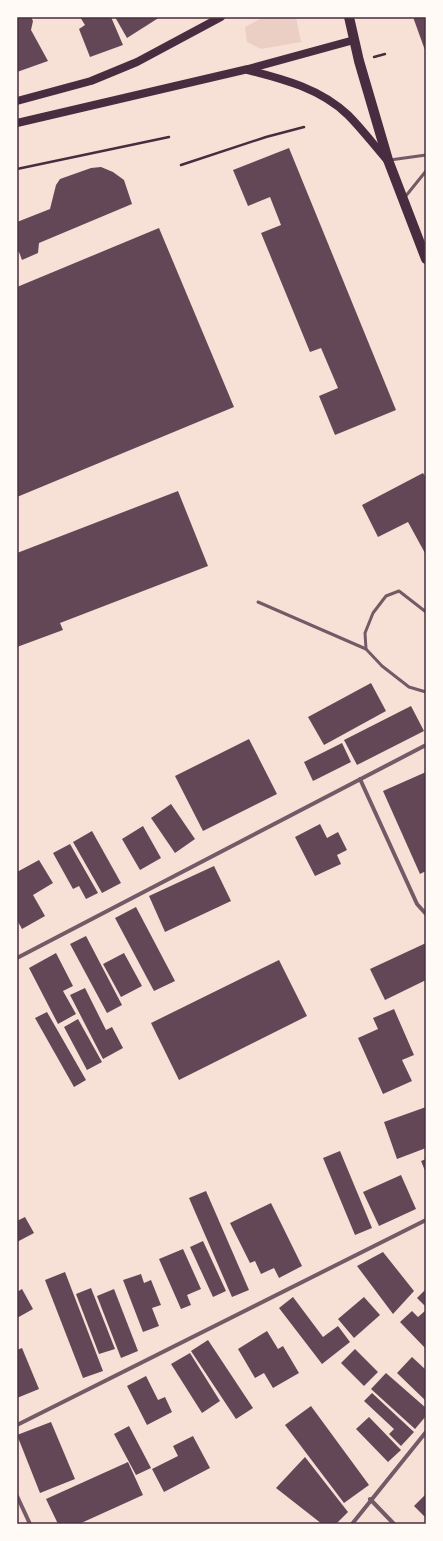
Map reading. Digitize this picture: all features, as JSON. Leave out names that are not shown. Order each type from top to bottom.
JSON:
[{"type":"main road","points":[[17,101],[90,81],[137,62],[221,17]]},
{"type":"main road","points":[[349,17],[354,40],[388,160],[426,259]]},
{"type":"main road","points":[[17,123],[248,69],[354,40]]},
{"type":"main road","points":[[248,69],[292,81],[323,96],[348,115],[388,160]]},
{"type":"street","points":[[17,958],[426,745]]},
{"type":"street","points":[[360,779],[417,904],[426,914]]},
{"type":"street","points":[[17,1425],[426,1220]]},
{"type":"street","points":[[352,1524],[426,1432]]},
{"type":"street","points":[[17,1496],[30,1524]]},
{"type":"street","points":[[370,1500],[394,1524]]},
{"type":"lane","points":[[388,160],[426,155]]},
{"type":"lane","points":[[403,200],[426,171]]},
{"type":"lane","points":[[366,649],[365,633],[373,613],[386,596],[399,591],[426,612]]},
{"type":"lane","points":[[258,602],[366,649],[382,666],[409,687],[426,692]]},
{"type":"path","points":[[180,165],[266,137],[304,127]]},
{"type":"path","points":[[17,169],[169,138]]},
{"type":"shaded area","points":[[264,17],[296,17],[301,42],[261,49],[247,42],[245,27]]},
{"type":"building","points":[[17,17],[31,17],[33,21],[31,30],[48,61],[17,72]]},
{"type":"building","points":[[80,17],[111,17],[123,45],[90,57],[79,29],[85,25]]},
{"type":"building","points":[[115,17],[160,17],[127,38]]},
{"type":"building","points":[[413,17],[426,17],[426,53]]},
{"type":"building","points":[[289,148],[396,410],[335,435],[319,396],[338,388],[321,348],[310,352],[261,233],[281,225],[270,197],[248,206],[233,170]]},
{"type":"building","points":[[101,167],[113,172],[124,180],[132,204],[39,243],[38,253],[22,260],[19,252],[17,253],[17,222],[50,209],[56,185],[60,179],[91,168]]},
{"type":"building","points":[[159,228],[234,407],[17,497],[17,287]]},
{"type":"building","points":[[423,473],[426,478],[426,555],[408,522],[378,537],[362,505]]},
{"type":"building","points":[[178,491],[208,566],[60,623],[63,630],[17,647],[17,553]]},
{"type":"building","points":[[371,683],[386,711],[324,745],[308,717]]},
{"type":"building","points":[[411,706],[424,731],[357,765],[344,740]]},
{"type":"building","points":[[249,739],[277,794],[203,831],[175,776]]},
{"type":"building","points":[[342,743],[351,762],[313,781],[304,762]]},
{"type":"building","points":[[426,772],[426,871],[420,874],[383,791]]},
{"type":"building","points":[[171,804],[195,839],[175,853],[151,818]]},
{"type":"building","points":[[320,824],[327,838],[338,832],[347,850],[337,855],[341,864],[315,876],[295,837]]},
{"type":"building","points":[[143,826],[161,858],[140,870],[122,839]]},
{"type":"building","points":[[92,831],[121,883],[102,893],[73,842]]},
{"type":"building","points":[[70,844],[98,893],[86,899],[79,886],[73,889],[53,853]]},
{"type":"building","points":[[39,860],[53,883],[33,895],[45,916],[22,929],[17,920],[17,872]]},
{"type":"building","points":[[214,866],[231,901],[165,932],[149,896]]},
{"type":"building","points":[[136,907],[175,981],[154,991],[115,918]]},
{"type":"building","points":[[86,936],[122,1005],[107,1013],[70,944]]},
{"type":"building","points":[[426,943],[426,980],[385,1000],[370,969]]},
{"type":"building","points":[[56,953],[73,986],[63,991],[76,1014],[58,1024],[29,968]]},
{"type":"building","points":[[124,953],[142,986],[121,997],[103,964]]},
{"type":"building","points":[[279,960],[307,1016],[179,1080],[151,1023]]},
{"type":"building","points":[[85,988],[106,1030],[112,1027],[123,1048],[103,1059],[70,995]]},
{"type":"building","points":[[394,1009],[414,1055],[402,1060],[412,1081],[383,1094],[358,1038],[378,1029],[373,1018]]},
{"type":"building","points":[[47,1012],[86,1080],[74,1087],[35,1018]]},
{"type":"building","points":[[78,1019],[102,1062],[87,1070],[64,1027]]},
{"type":"building","points":[[426,1107],[426,1148],[397,1159],[384,1122]]},
{"type":"building","points":[[340,1151],[372,1228],[355,1235],[323,1158]]},
{"type":"building","points":[[426,1159],[426,1173],[421,1161]]},
{"type":"building","points":[[401,1175],[416,1209],[379,1226],[363,1192]]},
{"type":"building","points":[[206,1191],[249,1290],[232,1297],[189,1198]]},
{"type":"building","points":[[271,1203],[302,1266],[279,1278],[274,1268],[261,1274],[255,1261],[250,1263],[230,1223]]},
{"type":"building","points":[[25,1217],[34,1233],[17,1242],[17,1221]]},
{"type":"building","points":[[203,1241],[226,1291],[213,1297],[190,1247]]},
{"type":"building","points":[[183,1249],[201,1289],[187,1295],[191,1305],[181,1309],[159,1259]]},
{"type":"building","points":[[383,1252],[414,1291],[393,1314],[357,1266]]},
{"type":"building","points":[[65,1272],[103,1371],[83,1378],[45,1280]]},
{"type":"building","points":[[141,1274],[144,1283],[151,1280],[161,1305],[152,1308],[159,1326],[143,1332],[123,1280]]},
{"type":"building","points":[[91,1288],[115,1349],[99,1354],[76,1294]]},
{"type":"building","points":[[22,1289],[33,1309],[17,1318],[17,1292]]},
{"type":"building","points":[[114,1289],[138,1351],[121,1358],[97,1296]]},
{"type":"building","points":[[426,1289],[426,1307],[417,1298]]},
{"type":"building","points":[[293,1297],[323,1337],[338,1326],[350,1342],[322,1364],[279,1308]]},
{"type":"building","points":[[364,1297],[380,1315],[354,1338],[338,1319]]},
{"type":"building","points":[[426,1310],[426,1349],[400,1322],[412,1311],[418,1317]]},
{"type":"building","points":[[267,1331],[278,1349],[283,1346],[299,1373],[273,1388],[264,1373],[255,1378],[238,1349]]},
{"type":"building","points":[[208,1340],[253,1408],[236,1419],[191,1351]]},
{"type":"building","points":[[22,1348],[39,1389],[17,1398],[17,1350]]},
{"type":"building","points":[[355,1349],[378,1372],[364,1386],[341,1363]]},
{"type":"building","points":[[190,1353],[220,1401],[202,1413],[171,1364]]},
{"type":"building","points":[[412,1357],[426,1370],[426,1401],[397,1373]]},
{"type":"building","points":[[386,1373],[426,1408],[426,1416],[415,1429],[371,1389]]},
{"type":"building","points":[[146,1376],[158,1400],[165,1397],[172,1412],[147,1425],[127,1386]]},
{"type":"building","points":[[372,1393],[414,1432],[401,1446],[389,1434],[394,1429],[364,1401]]},
{"type":"building","points":[[311,1406],[369,1485],[344,1503],[285,1425]]},
{"type":"building","points":[[369,1417],[401,1450],[388,1462],[356,1429]]},
{"type":"building","points":[[51,1422],[75,1479],[40,1493],[17,1435]]},
{"type":"building","points":[[129,1426],[151,1468],[136,1475],[114,1434]]},
{"type":"building","points":[[193,1436],[210,1468],[164,1492],[152,1469],[178,1456],[173,1446]]},
{"type":"building","points":[[305,1457],[348,1512],[336,1524],[322,1524],[276,1488]]},
{"type":"building","points":[[128,1462],[143,1495],[79,1524],[58,1524],[46,1499]]},
{"type":"building","points":[[426,1494],[426,1518],[414,1506]]}]
